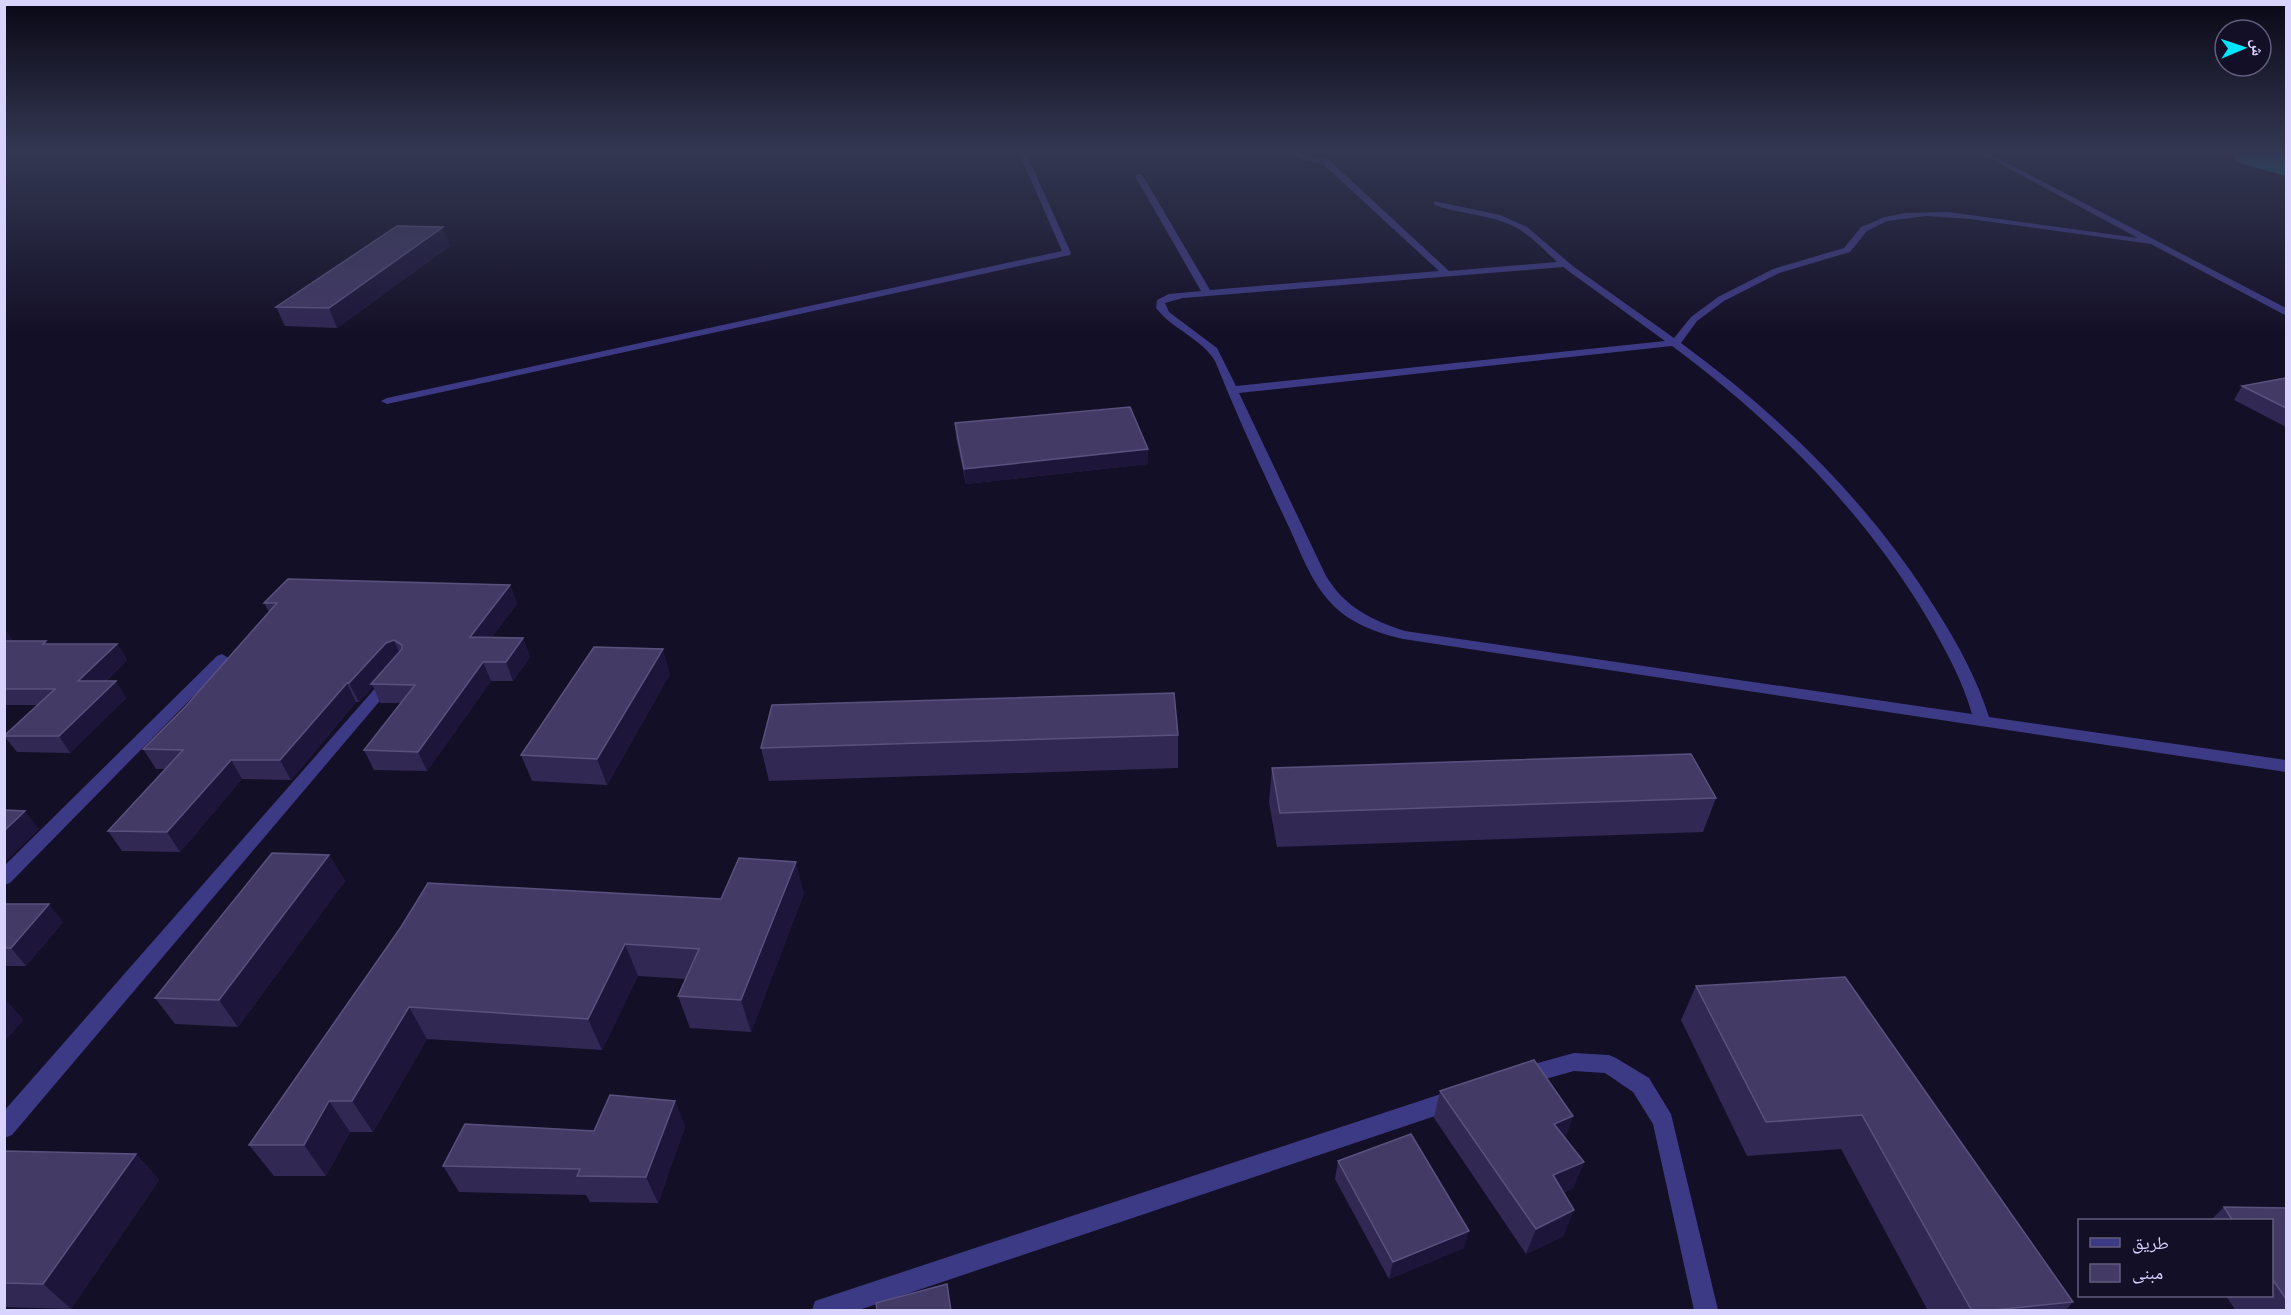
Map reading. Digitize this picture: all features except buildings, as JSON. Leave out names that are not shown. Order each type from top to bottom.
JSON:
[{"type":"street","points":[[387,401],[1067,253],[1050,214]]},
{"type":"street","points":[[1161,214],[1207,293]]},
{"type":"street","points":[[1381,214],[1446,273]]},
{"type":"street","points":[[1475,214],[1515,223],[1527,230],[1563,264],[1675,343],[1762,413],[1807,455],[1892,549],[1926,601],[1956,657],[1982,721]]},
{"type":"street","points":[[1234,390],[1675,343],[1694,319],[1721,299],[1776,271],[1847,250],[1863,229],[1893,217],[1907,214]]},
{"type":"street","points":[[1917,214],[1952,216],[2150,242]]},
{"type":"street","points":[[2098,214],[2286,312]]},
{"type":"street","points":[[1563,264],[1207,293],[1169,297],[1160,302],[1161,308],[1212,350],[1234,390],[1249,430],[1329,595],[1347,612],[1372,626],[1403,635],[2286,766]]},
{"type":"street","points":[[4,878],[222,659]]},
{"type":"street","points":[[4,1128],[402,666]]},
{"type":"street","points":[[1498,1084],[1574,1062],[1609,1064],[1641,1085],[1664,1120],[1706,1311]]},
{"type":"street","points":[[824,1311],[1476,1092]]}]
